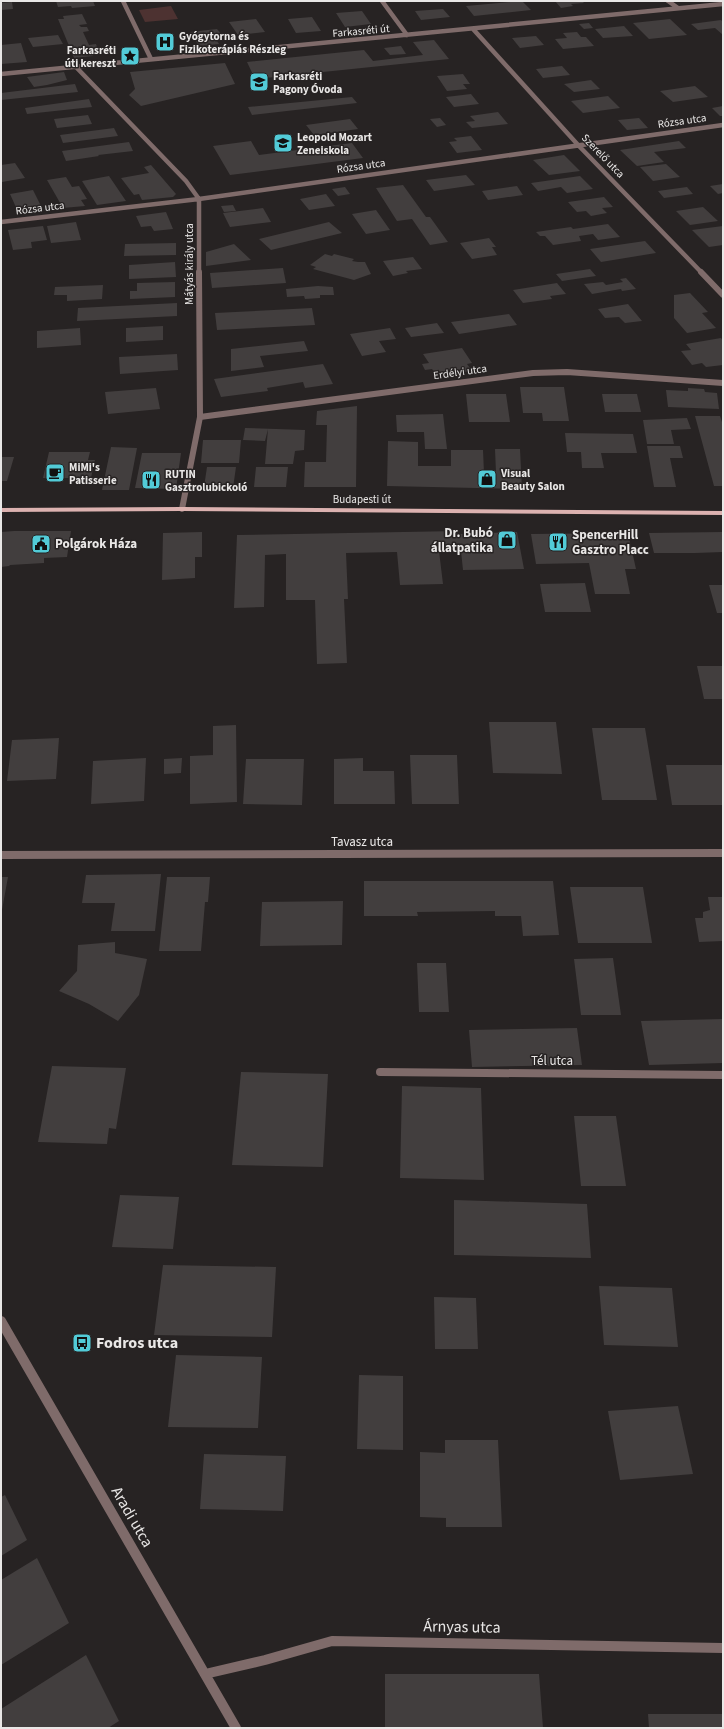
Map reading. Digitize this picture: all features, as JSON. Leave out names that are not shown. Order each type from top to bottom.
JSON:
[{"type":"main road","name":"Budapesti út","points":[[1,510],[182,509],[723,513]]},
{"type":"street","points":[[123,1],[151,59]]},
{"type":"street","points":[[382,1],[407,35]]},
{"type":"street","points":[[668,1],[678,8]]},
{"type":"street","name":"Farkasréti út","points":[[1,74],[723,4]]},
{"type":"street","name":"Szerelő utca","points":[[473,29],[579,146],[723,295]]},
{"type":"street","points":[[76,66],[193,189],[199,199]]},
{"type":"street","name":"Rózsa utca","points":[[1,222],[199,199],[723,125]]},
{"type":"street","name":"Mátyás király utca","points":[[182,509],[200,417],[199,199]]},
{"type":"street","name":"Erdélyi utca","points":[[200,417],[545,372],[567,372],[723,383]]},
{"type":"street","name":"Tavasz utca","points":[[1,855],[723,853]]},
{"type":"street","name":"Tél utca","points":[[380,1072],[723,1075]]},
{"type":"street","name":"Aradi utca","points":[[1,1321],[236,1728]]},
{"type":"street","name":"Árnyas utca","points":[[205,1674],[265,1660],[332,1641],[723,1648]]},
{"type":"shaded area","points":[[171,6],[178,19],[145,22],[139,10]]},
{"type":"building","points":[[56,1],[93,1],[95,6],[72,8],[71,6],[58,7]]},
{"type":"building","points":[[522,1],[531,10],[474,16],[466,6]]},
{"type":"building","points":[[555,1],[582,1],[584,3],[571,4],[573,6],[561,8]]},
{"type":"building","points":[[12,2],[13,9],[1,10],[1,3]]},
{"type":"building","points":[[443,9],[450,17],[421,20],[415,11]]},
{"type":"building","points":[[362,11],[371,24],[345,27],[336,13]]},
{"type":"building","points":[[82,14],[87,24],[79,25],[81,27],[87,27],[89,31],[83,32],[89,45],[96,44],[98,50],[91,51],[93,56],[74,58],[58,19],[64,19],[63,16]]},
{"type":"building","points":[[312,17],[321,31],[296,33],[288,19]]},
{"type":"building","points":[[256,19],[265,32],[238,35],[229,22]]},
{"type":"building","points":[[670,19],[687,35],[649,39],[633,23]]},
{"type":"building","points":[[721,20],[723,22],[723,35],[715,28],[698,30],[691,24]]},
{"type":"building","points":[[589,23],[593,28],[584,29],[579,24]]},
{"type":"building","points":[[624,26],[633,36],[603,38],[595,29]]},
{"type":"building","points":[[217,29],[222,35],[214,36],[219,44],[199,46],[190,32]]},
{"type":"building","points":[[577,32],[581,37],[586,37],[594,46],[563,49],[555,39],[567,38],[563,33]]},
{"type":"building","points":[[58,35],[63,44],[33,47],[28,38]]},
{"type":"building","points":[[536,36],[544,45],[520,48],[512,38]]},
{"type":"building","points":[[434,40],[449,59],[255,79],[247,62],[364,50],[373,61],[423,55],[413,42]]},
{"type":"building","points":[[21,43],[27,62],[1,64],[1,45]]},
{"type":"building","points":[[401,46],[406,54],[390,55],[384,48]]},
{"type":"building","points":[[225,63],[235,84],[141,106],[129,95],[135,89],[130,72]]},
{"type":"building","points":[[562,66],[570,75],[543,78],[536,69]]},
{"type":"building","points":[[64,72],[67,80],[34,87],[27,77]]},
{"type":"building","points":[[463,74],[470,84],[463,84],[467,89],[447,91],[437,76]]},
{"type":"building","points":[[591,80],[600,89],[574,92],[564,84]]},
{"type":"building","points":[[75,84],[78,92],[1,100],[1,93]]},
{"type":"building","points":[[695,86],[708,97],[673,102],[660,91]]},
{"type":"building","points":[[471,94],[479,104],[454,107],[446,97]]},
{"type":"building","points":[[608,96],[620,108],[583,113],[571,101]]},
{"type":"building","points":[[352,97],[357,103],[252,115],[248,107]]},
{"type":"building","points":[[89,99],[92,107],[27,114],[25,108]]},
{"type":"building","points":[[723,106],[723,116],[720,116],[712,108]]},
{"type":"building","points":[[498,112],[508,124],[472,128],[466,122],[475,121],[470,116]]},
{"type":"building","points":[[88,115],[92,124],[57,128],[54,119]]},
{"type":"building","points":[[440,118],[446,125],[437,127],[430,119]]},
{"type":"building","points":[[639,118],[648,128],[627,130],[618,120]]},
{"type":"building","points":[[350,119],[358,129],[314,135],[306,125]]},
{"type":"building","points":[[114,128],[118,136],[63,143],[60,135]]},
{"type":"building","points":[[471,136],[482,150],[457,153],[449,142],[457,141],[454,138]]},
{"type":"building","points":[[251,141],[259,155],[352,143],[363,158],[230,175],[213,146]]},
{"type":"building","points":[[679,141],[686,148],[654,152],[664,162],[637,166],[620,150]]},
{"type":"building","points":[[129,142],[133,151],[98,155],[99,156],[66,161],[62,151]]},
{"type":"building","points":[[564,155],[580,171],[549,175],[533,160]]},
{"type":"building","points":[[15,163],[25,178],[2,182],[1,165]]},
{"type":"building","points":[[666,164],[680,177],[653,181],[640,167]]},
{"type":"building","points":[[151,165],[176,194],[173,197],[142,200],[139,194],[134,195],[121,178],[149,173],[144,167]]},
{"type":"building","points":[[466,175],[475,185],[434,191],[426,180]]},
{"type":"building","points":[[109,176],[126,201],[97,205],[82,181]]},
{"type":"building","points":[[580,176],[593,189],[567,193],[561,187],[538,191],[531,183]]},
{"type":"building","points":[[66,177],[72,187],[79,186],[87,199],[81,200],[85,206],[63,208],[47,180]]},
{"type":"building","points":[[723,184],[723,193],[718,194],[710,186]]},
{"type":"building","points":[[403,185],[426,217],[430,217],[448,242],[430,245],[412,219],[397,221],[376,188]]},
{"type":"building","points":[[517,186],[523,195],[488,200],[482,191]]},
{"type":"building","points":[[345,187],[350,194],[338,196],[332,189]]},
{"type":"building","points":[[687,187],[693,194],[664,198],[658,191]]},
{"type":"building","points":[[33,190],[43,210],[19,214],[10,194]]},
{"type":"building","points":[[326,194],[335,206],[309,210],[300,199]]},
{"type":"building","points":[[604,197],[613,207],[602,208],[607,213],[591,216],[586,211],[577,212],[568,202]]},
{"type":"building","points":[[233,205],[236,211],[224,212],[221,206]]},
{"type":"building","points":[[703,207],[718,221],[690,225],[676,211]]},
{"type":"building","points":[[263,208],[271,222],[230,227],[223,213]]},
{"type":"building","points":[[376,210],[390,230],[366,234],[352,214]]},
{"type":"building","points":[[166,212],[173,229],[154,231],[151,226],[141,227],[136,216]]},
{"type":"building","points":[[76,222],[81,240],[51,243],[47,226]]},
{"type":"building","points":[[329,222],[342,233],[271,250],[259,239]]},
{"type":"building","points":[[608,224],[620,237],[598,240],[593,234],[579,236],[581,241],[553,245],[545,236],[540,236],[536,232],[571,227],[573,229]]},
{"type":"building","points":[[43,226],[47,240],[31,242],[32,248],[13,250],[8,230]]},
{"type":"building","points":[[723,226],[723,245],[709,247],[692,230]]},
{"type":"building","points":[[489,238],[496,247],[492,247],[497,255],[472,259],[460,243]]},
{"type":"building","points":[[645,241],[656,253],[601,262],[590,249]]},
{"type":"building","points":[[176,243],[176,255],[124,256],[125,244]]},
{"type":"building","points":[[234,244],[251,260],[206,266],[206,252]]},
{"type":"building","points":[[325,254],[332,256],[334,254],[354,259],[352,261],[365,262],[371,274],[354,280],[313,269],[316,267],[310,265]]},
{"type":"building","points":[[413,257],[422,269],[406,271],[408,273],[393,276],[383,261]]},
{"type":"building","points":[[175,262],[176,277],[129,279],[129,265]]},
{"type":"building","points":[[283,268],[286,283],[212,288],[210,273]]},
{"type":"building","points":[[590,269],[596,276],[562,281],[556,274]]},
{"type":"building","points":[[626,278],[636,289],[622,291],[621,289],[592,294],[584,284],[603,282],[606,285],[623,282],[620,279]]},
{"type":"building","points":[[175,282],[175,297],[130,299],[130,291],[137,291],[137,283]]},
{"type":"building","points":[[557,283],[566,294],[550,296],[552,299],[523,303],[513,290]]},
{"type":"building","points":[[103,285],[102,299],[67,301],[67,295],[54,295],[55,287]]},
{"type":"building","points":[[318,286],[333,287],[334,295],[320,295],[320,298],[305,299],[304,296],[287,297],[286,289]]},
{"type":"building","points":[[690,293],[708,312],[702,313],[716,328],[687,333],[674,318],[674,295]]},
{"type":"building","points":[[177,303],[177,316],[77,321],[78,308]]},
{"type":"building","points":[[628,304],[642,321],[625,323],[619,317],[605,318],[598,309]]},
{"type":"building","points":[[312,308],[315,325],[217,330],[215,313]]},
{"type":"building","points":[[509,314],[517,325],[459,334],[451,322]]},
{"type":"building","points":[[437,323],[444,333],[411,337],[405,328]]},
{"type":"building","points":[[163,326],[163,340],[126,342],[126,328]]},
{"type":"building","points":[[80,328],[81,345],[37,348],[37,331]]},
{"type":"building","points":[[390,328],[396,339],[379,341],[386,352],[362,356],[350,334]]},
{"type":"building","points":[[721,338],[723,341],[723,365],[706,367],[702,363],[692,365],[681,351],[691,350],[686,344]]},
{"type":"building","points":[[304,341],[308,351],[260,356],[264,367],[231,371],[231,349]]},
{"type":"building","points":[[462,348],[472,363],[467,364],[472,371],[437,376],[432,369],[425,370],[422,364],[429,363],[423,354]]},
{"type":"building","points":[[177,354],[178,370],[120,374],[119,357]]},
{"type":"building","points":[[323,364],[333,384],[305,388],[303,382],[267,388],[268,391],[221,397],[214,379]]},
{"type":"building","points":[[520,387],[564,387],[569,421],[543,421],[542,413],[523,413]]},
{"type":"building","points":[[156,388],[160,409],[108,414],[105,392]]},
{"type":"building","points":[[688,388],[704,389],[705,392],[717,393],[719,409],[668,407],[666,390],[688,391]]},
{"type":"building","points":[[466,394],[506,394],[510,422],[469,422]]},
{"type":"building","points":[[602,394],[637,394],[641,412],[605,412]]},
{"type":"building","points":[[357,406],[356,487],[304,487],[305,462],[326,462],[327,425],[316,425],[317,411]]},
{"type":"building","points":[[443,414],[447,449],[425,449],[424,432],[397,432],[396,415]]},
{"type":"building","points":[[695,416],[720,416],[723,425],[723,486],[714,486]]},
{"type":"building","points":[[687,418],[691,429],[671,430],[674,444],[647,444],[643,420]]},
{"type":"building","points":[[245,428],[305,430],[304,450],[295,451],[293,464],[265,464],[268,429],[265,441],[243,440]]},
{"type":"building","points":[[565,433],[633,434],[637,453],[601,453],[604,468],[582,468],[581,452],[567,452]]},
{"type":"building","points":[[203,440],[241,440],[239,463],[201,463]]},
{"type":"building","points":[[388,441],[418,442],[418,466],[451,466],[451,450],[483,450],[484,473],[496,473],[495,449],[520,449],[522,489],[387,486]]},
{"type":"building","points":[[647,446],[680,446],[683,458],[670,458],[676,487],[654,487]]},
{"type":"building","points":[[111,447],[137,448],[129,490],[102,490]]},
{"type":"building","points":[[49,452],[90,452],[88,460],[95,460],[91,478],[43,478]]},
{"type":"building","points":[[142,453],[181,453],[176,489],[135,488]]},
{"type":"building","points":[[1,457],[14,457],[7,481],[1,481]]},
{"type":"building","points":[[207,467],[236,467],[233,488],[204,487]]},
{"type":"building","points":[[256,467],[288,467],[286,487],[254,487]]},
{"type":"building","name":"Polgárok Háza","points":[[71,531],[67,557],[44,558],[44,563],[1,567],[1,532]]},
{"type":"building","points":[[458,531],[458,534],[517,532],[524,569],[463,570],[461,551],[439,551],[443,584],[400,585],[397,552],[346,553],[348,599],[344,599],[347,663],[317,664],[315,600],[286,600],[286,554],[265,555],[264,607],[234,608],[237,535]]},
{"type":"building","points":[[202,532],[202,557],[195,557],[195,578],[162,580],[163,533]]},
{"type":"building","points":[[723,532],[723,552],[695,553],[654,553],[649,533]]},
{"type":"building","points":[[628,533],[636,569],[625,569],[630,594],[595,594],[589,563],[536,564],[531,534]]},
{"type":"building","points":[[585,583],[591,612],[545,612],[540,584]]},
{"type":"building","points":[[709,585],[723,585],[723,613],[717,613]]},
{"type":"building","points":[[697,666],[723,666],[723,699],[704,699]]},
{"type":"building","points":[[489,722],[556,722],[562,774],[493,773]]},
{"type":"building","points":[[236,725],[237,802],[190,804],[190,756],[213,755],[213,726]]},
{"type":"building","points":[[592,728],[645,728],[657,800],[602,800]]},
{"type":"building","points":[[59,738],[56,779],[7,781],[12,740]]},
{"type":"building","points":[[410,755],[457,755],[459,804],[412,804]]},
{"type":"building","points":[[146,758],[144,801],[91,804],[93,761]]},
{"type":"building","points":[[182,758],[181,773],[164,774],[164,759]]},
{"type":"building","points":[[363,758],[363,771],[394,771],[395,804],[334,804],[334,759]]},
{"type":"building","points":[[246,759],[304,759],[302,805],[243,804]]},
{"type":"building","points":[[666,765],[723,765],[723,805],[672,805]]},
{"type":"building","points":[[161,874],[155,931],[111,931],[115,903],[82,903],[86,875]]},
{"type":"building","points":[[1,877],[8,877],[2,910],[1,910]]},
{"type":"building","points":[[167,877],[210,877],[208,902],[205,902],[201,951],[159,951]]},
{"type":"building","points":[[364,881],[553,881],[559,935],[523,936],[521,916],[495,916],[495,911],[417,912],[418,916],[364,916]]},
{"type":"building","points":[[570,887],[643,887],[652,943],[578,943]]},
{"type":"building","points":[[708,897],[723,897],[723,941],[699,942],[695,918],[703,918],[703,912],[710,910]]},
{"type":"building","points":[[343,901],[342,945],[260,946],[262,902]]},
{"type":"building","points":[[115,942],[115,953],[147,959],[139,995],[118,1021],[89,1004],[59,991],[77,971],[78,945]]},
{"type":"building","points":[[613,958],[621,1015],[581,1015],[574,959]]},
{"type":"building","points":[[417,963],[446,963],[449,1012],[419,1012]]},
{"type":"building","points":[[723,1019],[723,1063],[649,1065],[641,1021]]},
{"type":"building","points":[[577,1028],[582,1065],[472,1067],[469,1030]]},
{"type":"building","points":[[52,1066],[126,1068],[116,1129],[109,1128],[107,1144],[38,1142]]},
{"type":"building","points":[[241,1072],[328,1074],[323,1167],[232,1165]]},
{"type":"building","points":[[402,1086],[481,1088],[484,1180],[400,1178]]},
{"type":"building","points":[[574,1116],[616,1116],[626,1186],[581,1186]]},
{"type":"building","points":[[120,1195],[179,1197],[173,1249],[112,1247]]},
{"type":"building","points":[[454,1200],[587,1204],[591,1258],[454,1255]]},
{"type":"building","points":[[163,1265],[276,1267],[272,1337],[154,1335]]},
{"type":"building","points":[[599,1286],[672,1288],[678,1347],[604,1345]]},
{"type":"building","points":[[434,1297],[476,1298],[478,1349],[435,1349]]},
{"type":"building","points":[[176,1355],[262,1357],[258,1428],[168,1427]]},
{"type":"building","points":[[359,1375],[403,1376],[403,1450],[357,1449]]},
{"type":"building","points":[[678,1406],[693,1474],[620,1480],[608,1411]]},
{"type":"building","points":[[445,1440],[498,1440],[502,1527],[446,1527],[446,1518],[420,1517],[420,1452],[445,1453]]},
{"type":"building","points":[[204,1454],[286,1456],[283,1511],[200,1509]]},
{"type":"building","points":[[5,1495],[27,1540],[1,1556],[1,1497]]},
{"type":"building","points":[[37,1558],[69,1623],[1,1665],[1,1580]]},
{"type":"building","points":[[86,1655],[119,1721],[108,1728],[3,1728],[1,1723],[1,1709]]},
{"type":"building","points":[[385,1674],[539,1674],[543,1728],[385,1728]]},
{"type":"building","points":[[648,1714],[723,1714],[723,1728],[649,1728]]},
{"type":"place","name":"Gyógytorna és Fizikoterápiás Részleg","points":[[165,42]]},
{"type":"place","name":"Farkasréti úti kereszt","points":[[130,56]]},
{"type":"place","name":"Farkasréti Pagony Óvoda","points":[[259,82]]},
{"type":"place","name":"Leopold Mozart Zeneiskola","points":[[283,143]]},
{"type":"place","name":"MiMi's Patisserie","points":[[55,473]]},
{"type":"place","name":"Visual Beauty Salon","points":[[487,479]]},
{"type":"place","name":"RUTIN Gasztrolubickoló","points":[[151,480]]},
{"type":"place","name":"Dr. Bubó állatpatika","points":[[507,540]]},
{"type":"place","name":"SpencerHill Gasztro Placc","points":[[558,542]]},
{"type":"place","name":"Polgárok Háza","points":[[41,544]]},
{"type":"place","name":"Fodros utca","points":[[82,1343]]}]
